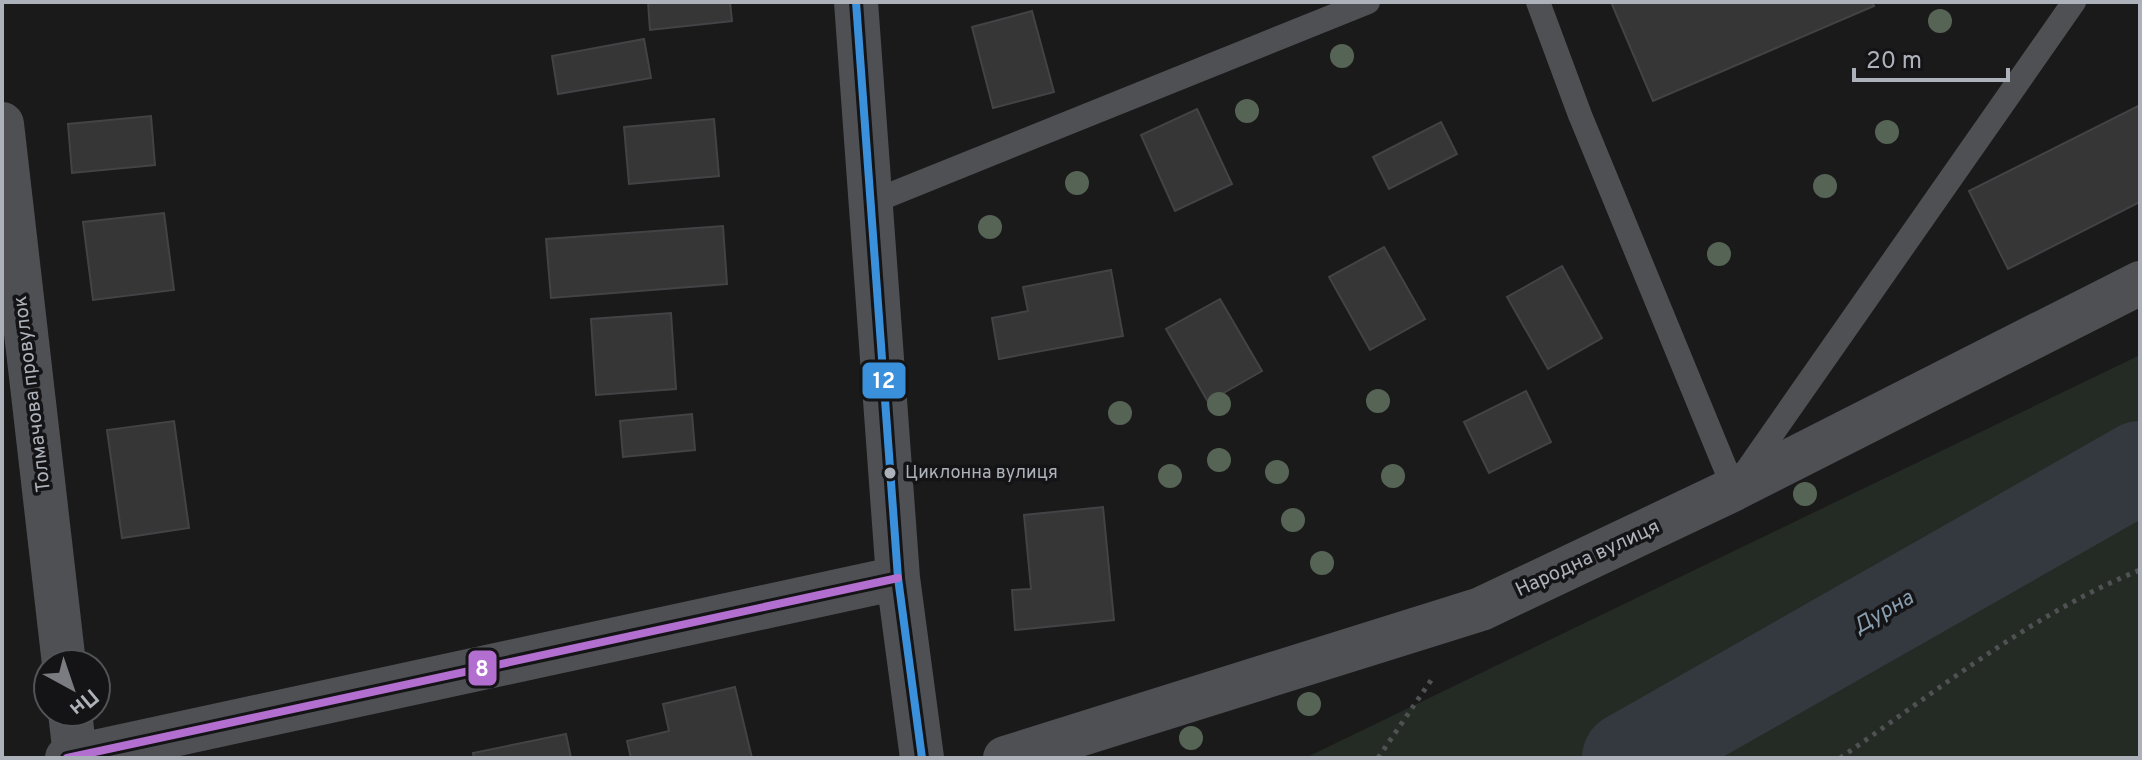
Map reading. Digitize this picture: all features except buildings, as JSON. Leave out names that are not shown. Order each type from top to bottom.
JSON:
[{"type":"street","points":[[856,2],[898,578],[922,758]]},
{"type":"street","name":"Толмачова провулок","points":[[2,124],[62,648]]},
{"type":"street","name":"Народна вулиця","points":[[1005,758],[1481,609],[1734,489],[2140,283]]},
{"type":"street","points":[[70,728],[71,757],[898,578]]},
{"type":"lane","points":[[872,202],[1368,2]]},
{"type":"lane","points":[[1538,2],[1580,115],[1734,489]]},
{"type":"lane","points":[[1734,489],[2074,2]]},
{"type":"path","points":[[1840,758],[1995,650],[2095,588],[2140,570]]},
{"type":"path","points":[[1378,758],[1437,671]]},
{"type":"shaded area","points":[[2140,355],[2140,758],[1305,758]]},
{"type":"waterway","name":"Дурна","points":[[1628,758],[2140,467]]},
{"type":"transit line","name":"12","points":[[856,2],[898,578],[922,758]]},
{"type":"transit line","name":"8","points":[[67,758],[898,578]]},
{"type":"place","name":"Циклонна вулиця","points":[[890,473]]}]
